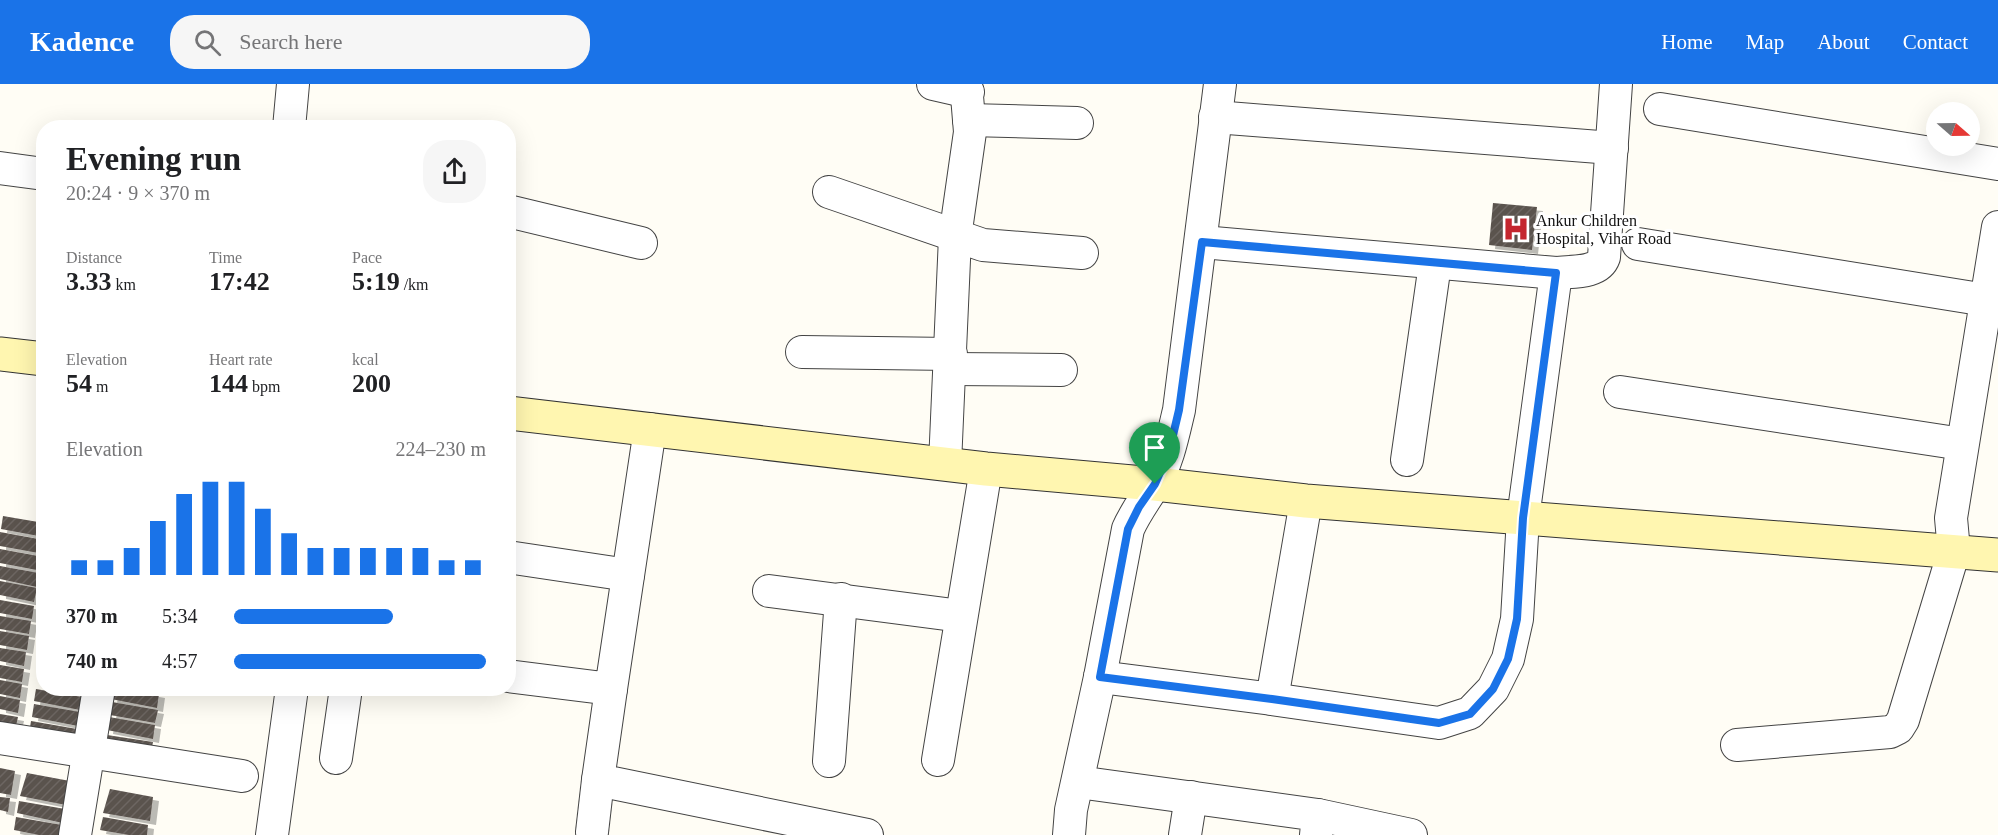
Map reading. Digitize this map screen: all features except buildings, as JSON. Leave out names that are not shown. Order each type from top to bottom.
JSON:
[{"type":"street","points":[[290,120],[293,84]]},
{"type":"street","points":[[933,84],[968,99],[1077,123]]},
{"type":"street","points":[[1069,835],[1071,810],[1100,677],[1128,529],[1139,507],[1155,484],[1169,452],[1179,410],[1202,242],[1220,84]]},
{"type":"street","points":[[1202,242],[1556,273],[1595,268],[1604,257],[1616,84]]},
{"type":"street","points":[[945,464],[955,237],[970,132],[968,99]]},
{"type":"street","points":[[1660,109],[1998,164]]},
{"type":"street","points":[[1215,117],[1612,148]]},
{"type":"street","points":[[0,168],[36,173]]},
{"type":"street","points":[[829,192],[983,245],[1082,253]]},
{"type":"street","points":[[516,213],[641,243]]},
{"type":"street","points":[[1737,745],[1890,732],[1898,728],[1903,720],[1954,551],[1951,518],[1962,444],[1989,340],[1986,300],[1998,227]]},
{"type":"street","points":[[1638,244],[1986,300]]},
{"type":"street","points":[[1407,460],[1435,264]]},
{"type":"street","points":[[1100,677],[1439,723],[1470,714],[1493,689],[1508,659],[1517,619],[1523,518],[1556,273]]},
{"type":"street","points":[[802,352],[1061,370]]},
{"type":"street","points":[[0,354],[36,358]]},
{"type":"street","points":[[1620,392],[1962,444]]},
{"type":"street","points":[[516,414],[986,469],[1155,484],[1306,501],[1998,555]]},
{"type":"street","points":[[592,832],[650,429]]},
{"type":"street","points":[[938,760],[986,469]]},
{"type":"street","points":[[1272,699],[1306,501]]},
{"type":"street","points":[[516,558],[628,575]]},
{"type":"street","points":[[770,591],[961,616]]},
{"type":"street","points":[[829,761],[841,599]]},
{"type":"street","points":[[516,677],[611,689]]},
{"type":"street","points":[[75,835],[98,696]]},
{"type":"street","points":[[272,835],[291,696]]},
{"type":"street","points":[[336,758],[345,696]]},
{"type":"street","points":[[0,738],[242,776]]},
{"type":"street","points":[[598,780],[790,827],[867,835]]},
{"type":"street","points":[[1078,782],[1191,797],[1317,825],[1410,835]]},
{"type":"street","points":[[1185,835],[1191,797]]},
{"type":"place","name":"Ankur Children Hospital, Vihar Road","points":[[1516,229]]},
{"type":"route","points":[[1202,242],[1556,273],[1523,518],[1517,619],[1508,659],[1493,689],[1470,714],[1439,723],[1100,677],[1128,529],[1139,507],[1155,484],[1169,452],[1179,410],[1202,242]]}]
